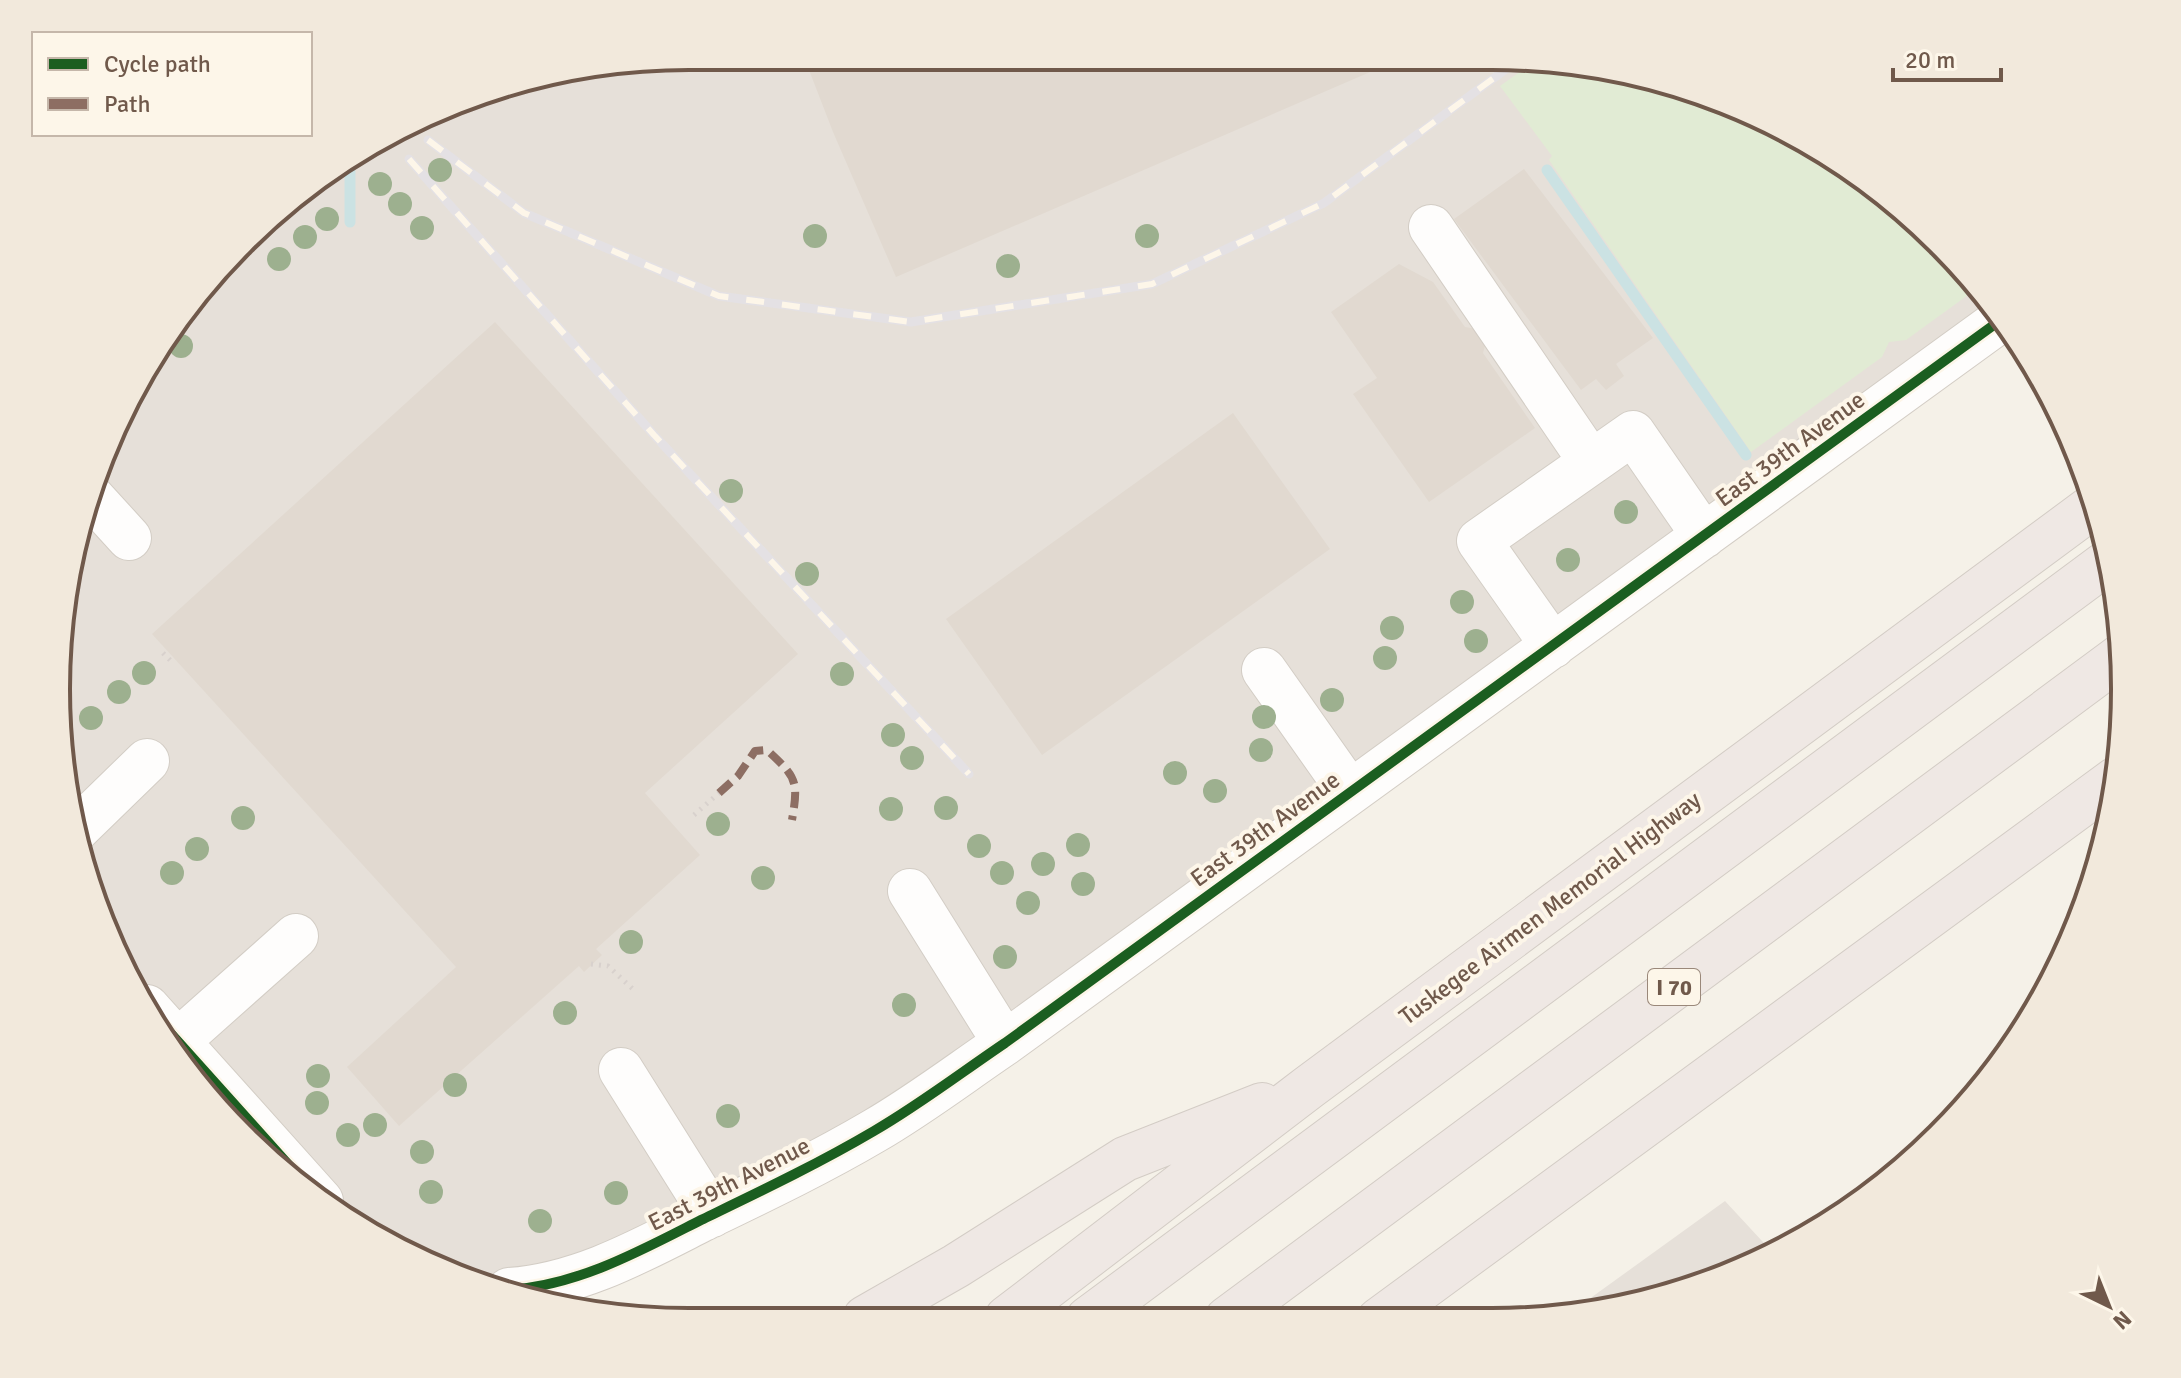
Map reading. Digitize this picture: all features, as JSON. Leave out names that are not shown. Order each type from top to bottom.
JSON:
[{"type":"highway","name":"Tuskegee Airmen Memorial Highway","points":[[1020,1308],[1309,1087],[2085,512]]},
{"type":"highway","points":[[1103,1308],[2099,568]]},
{"type":"highway","name":"I 70","points":[[1242,1308],[2110,664]]},
{"type":"highway","points":[[1396,1308],[2103,789]]},
{"type":"highway","points":[[882,1308],[956,1266],[1125,1159],[1309,1087]]},
{"type":"highway","points":[[1431,1308],[1668,1110]]},
{"type":"street","points":[[1431,227],[1591,462]]},
{"type":"street","name":"East 39th Avenue","points":[[534,1288],[597,1271],[877,1130],[1005,1043],[1993,326]]},
{"type":"street","points":[[1553,646],[1479,541],[1633,433],[1704,536]]},
{"type":"street","points":[[99,505],[129,538]]},
{"type":"street","points":[[1264,670],[1350,792]]},
{"type":"street","points":[[85,822],[147,761]]},
{"type":"street","points":[[910,891],[1005,1043]]},
{"type":"street","points":[[179,1040],[296,936]]},
{"type":"street","points":[[188,1052],[271,1145]]},
{"type":"street","points":[[621,1070],[712,1215]]},
{"type":"path","points":[[163,653],[172,662]]},
{"type":"path","points":[[694,815],[719,793]]},
{"type":"path","points":[[591,964],[608,966],[635,991]]},
{"type":"shaded area","points":[[1492,70],[1573,75],[1652,91],[1691,103],[1729,117],[1802,153],[1869,198],[1930,251],[1993,326],[852,1144],[518,1284],[452,1261],[379,1225],[312,1180],[275,1149],[174,1033],[117,926],[91,849],[75,770],[70,689],[75,608],[91,529],[117,452],[153,379],[174,345],[224,281],[281,224],[345,174],[415,134],[452,117],[529,91],[608,75],[649,71]]},
{"type":"shaded area","points":[[1725,1201],[1765,1244],[1691,1275],[1587,1301]]},
{"type":"green space","points":[[1521,71],[1573,75],[1652,91],[1729,117],[1802,153],[1869,198],[1930,251],[1968,295],[1906,340],[1889,342],[1882,357],[1751,452],[1549,160],[1552,156],[1500,86]]},
{"type":"building","points":[[809,70],[1375,70],[896,277]]},
{"type":"building","points":[[1524,169],[1653,338],[1616,364],[1624,376],[1606,390],[1596,379],[1581,390],[1454,219]]},
{"type":"building","points":[[1399,264],[1433,282],[1465,327],[1489,331],[1483,353],[1535,428],[1429,502],[1353,394],[1377,378],[1331,312]]},
{"type":"building","points":[[495,322],[798,654],[645,793],[700,855],[596,949],[602,955],[584,972],[579,966],[399,1126],[347,1067],[456,967],[152,634]]},
{"type":"building","points":[[1233,413],[1330,549],[1042,755],[946,619]]},
{"type":"waterway","points":[[1547,170],[1746,455]]},
{"type":"waterway","points":[[350,172],[350,222]]},
{"type":"railway","points":[[428,140],[524,213],[719,296],[911,322],[1152,284],[1324,203],[1504,70]]},
{"type":"railway","points":[[409,159],[654,435],[969,774]]},
{"type":"marked path","points":[[719,793],[738,776],[755,751],[767,750],[793,780],[792,820]]},
{"type":"cycle path","points":[[531,1287],[584,1274],[632,1254],[810,1166],[907,1110],[1005,1043],[1993,326]]},
{"type":"cycle path","points":[[190,1055],[270,1144]]}]
